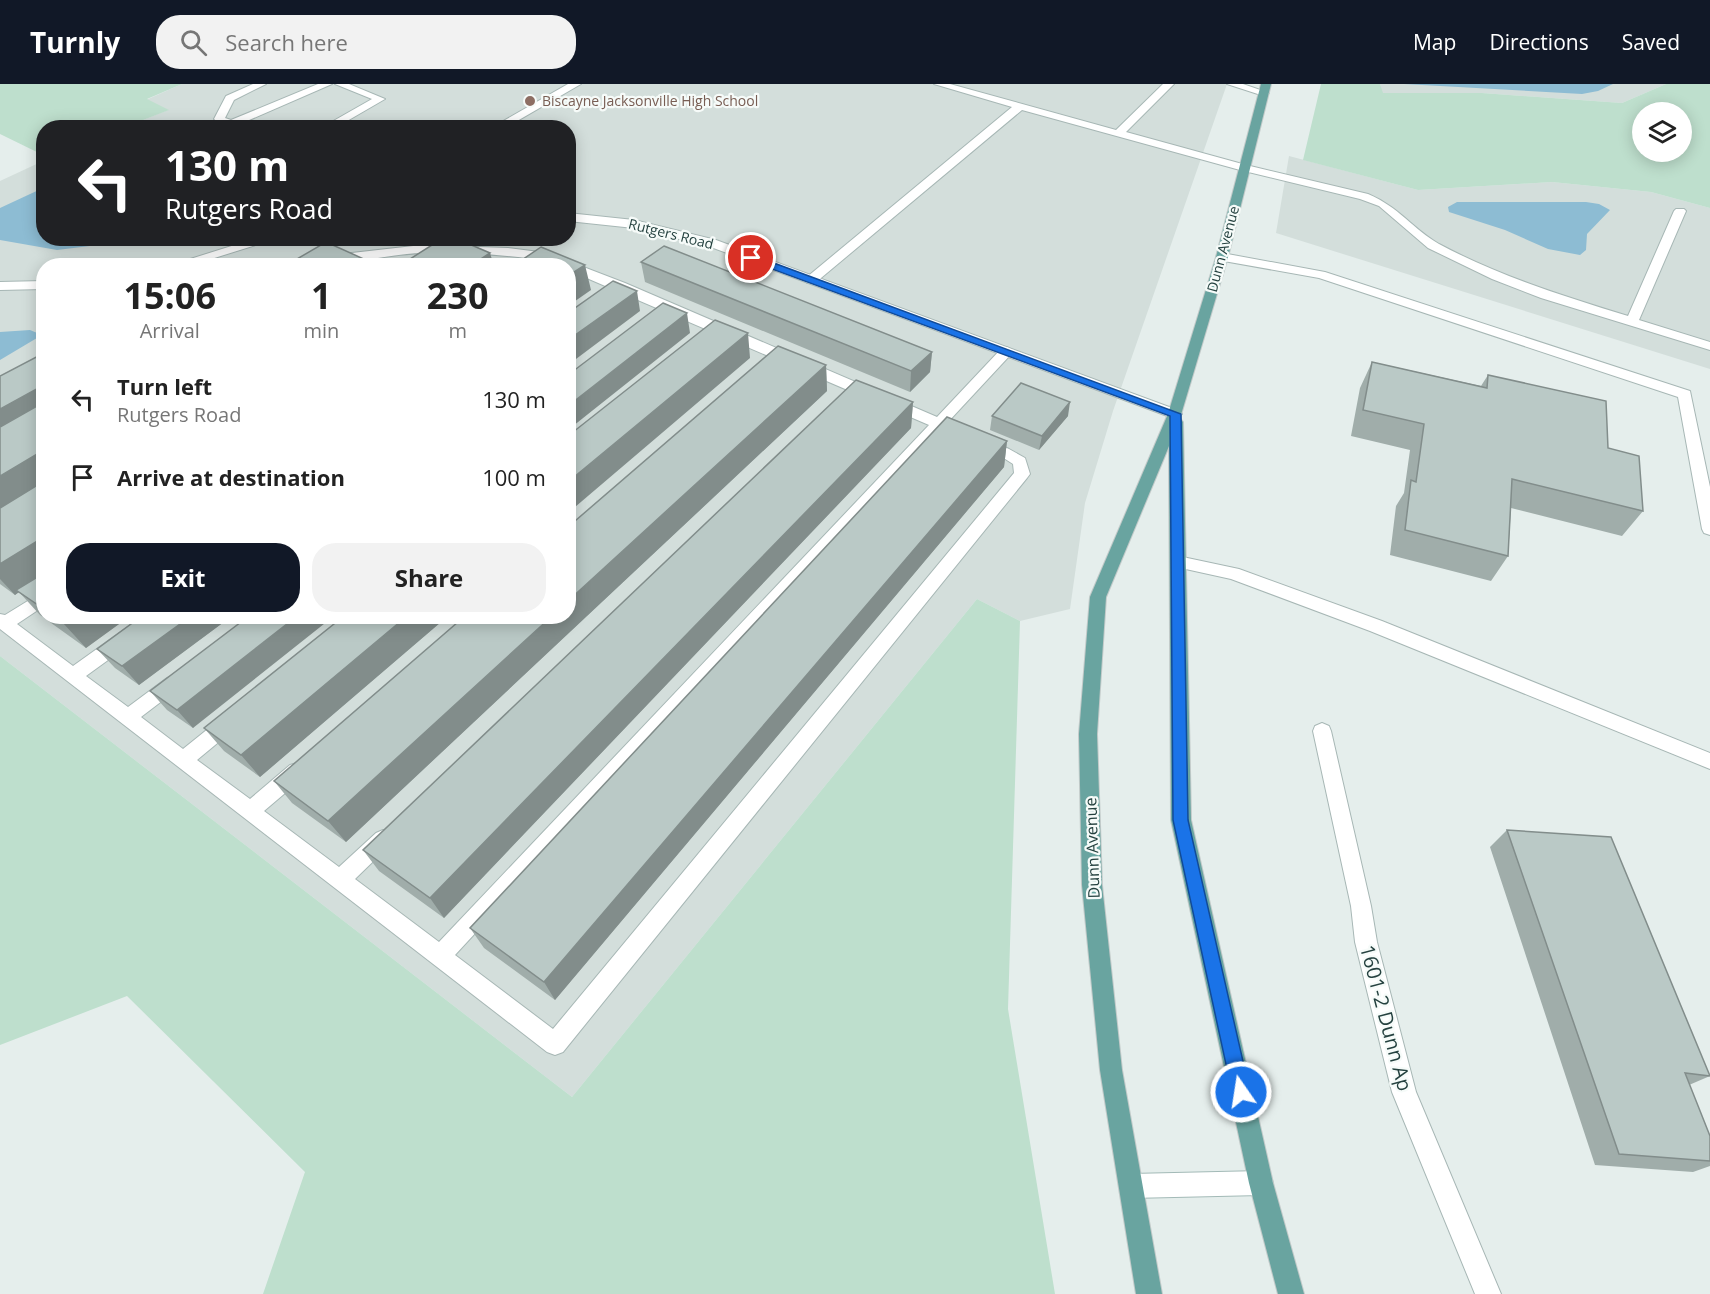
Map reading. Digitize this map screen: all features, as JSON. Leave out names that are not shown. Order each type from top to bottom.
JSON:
[{"type":"main road","name":"Dunn Avenue","points":[[1149,1294],[1111,1070],[1094,896],[1088,734],[1098,597],[1175,414],[1222,257],[1265,88]]},
{"type":"main road","name":"Dunn Avenue","points":[[1175,414],[1181,820],[1261,1183],[1291,1294]]},
{"type":"street","points":[[221,120],[219,119],[230,98],[261,84]]},
{"type":"street","points":[[249,120],[327,84]]},
{"type":"street","points":[[340,84],[380,99],[341,120]]},
{"type":"street","points":[[511,120],[576,84]]},
{"type":"street","points":[[939,84],[1244,168],[1364,196],[1383,204],[1432,245],[1461,261],[1546,295],[1710,346]]},
{"type":"street","points":[[1119,133],[1169,84]]},
{"type":"street","points":[[1232,84],[1265,88]]},
{"type":"street","points":[[811,280],[1020,106]]},
{"type":"street","points":[[1632,321],[1680,211]]},
{"type":"street","name":"Rutgers Road","points":[[576,218],[633,224],[712,243],[1175,414]]},
{"type":"street","points":[[202,258],[244,246]]},
{"type":"street","points":[[437,258],[451,250]]},
{"type":"street","points":[[343,258],[384,252],[451,250],[508,252],[530,258]]},
{"type":"street","points":[[1222,257],[1321,275],[1685,394],[1710,529]]},
{"type":"street","points":[[36,602],[2,622],[555,1044],[1022,474],[1023,467],[1014,456],[939,423],[853,386],[775,358],[713,332],[664,310],[620,286],[576,272]]},
{"type":"street","points":[[0,286],[36,285]]},
{"type":"street","points":[[603,299],[620,286]]},
{"type":"street","points":[[440,956],[1007,351]]},
{"type":"street","points":[[836,402],[853,386]]},
{"type":"street","points":[[1178,562],[1233,573],[1365,621],[1710,761]]},
{"type":"street","points":[[72,676],[145,624]]},
{"type":"street","points":[[127,718],[184,674]]},
{"type":"street","points":[[183,760],[245,710]]},
{"type":"street","name":"1601-2 Dunn Ap","points":[[1322,731],[1366,942],[1404,1092],[1488,1294]]},
{"type":"street","points":[[250,811],[313,757]]},
{"type":"street","points":[[340,880],[391,831]]},
{"type":"street","points":[[1131,1186],[1261,1183]]},
{"type":"shaded area","points":[[182,84],[1227,84],[1113,411],[1085,503],[1070,609],[1020,621],[977,599],[572,1097],[0,656],[0,181],[36,164],[36,246],[576,246],[576,120],[143,120],[168,110],[146,100]]},
{"type":"shaded area","points":[[1380,84],[1666,84],[1622,103],[1482,93],[1382,93]]},
{"type":"shaded area","points":[[1289,156],[1418,190],[1552,182],[1651,192],[1710,208],[1710,369],[1276,233]]},
{"type":"green space","points":[[0,84],[182,84],[147,99],[169,110],[143,120],[36,120],[36,152],[0,134]]},
{"type":"green space","points":[[1321,84],[1380,84],[1383,93],[1482,93],[1622,103],[1666,84],[1710,84],[1710,208],[1651,192],[1552,182],[1418,190],[1303,160]]},
{"type":"green space","points":[[977,599],[1020,621],[1008,1009],[1055,1294],[263,1294],[305,1172],[127,996],[0,1045],[0,656],[572,1097]]},
{"type":"water","points":[[1404,84],[1613,84],[1598,91],[1582,94]]},
{"type":"water","points":[[36,191],[36,246],[90,246],[57,250],[0,240],[0,208]]},
{"type":"water","points":[[1457,202],[1586,202],[1599,204],[1610,210],[1587,234],[1586,250],[1580,255],[1548,249],[1505,230],[1449,212],[1448,207]]},
{"type":"water","points":[[30,330],[36,332],[36,339],[0,360],[0,332]]},
{"type":"building","points":[[319,246],[335,246],[362,258],[299,258]]},
{"type":"building","points":[[430,246],[474,246],[490,253],[482,258],[412,258]]},
{"type":"building","points":[[664,246],[932,352],[911,371],[641,262]]},
{"type":"building","points":[[541,247],[568,258],[525,258]]},
{"type":"building","points":[[576,261],[585,265],[576,271]]},
{"type":"building","points":[[613,281],[637,291],[576,334],[576,307]]},
{"type":"building","points":[[663,303],[687,313],[576,400],[576,369]]},
{"type":"building","points":[[715,320],[748,333],[576,475],[576,430]]},
{"type":"building","points":[[778,346],[826,365],[576,594],[576,520]]},
{"type":"building","points":[[36,357],[36,389],[0,409],[0,376]]},
{"type":"building","points":[[1372,362],[1487,388],[1488,375],[1606,401],[1608,448],[1639,456],[1643,511],[1512,479],[1508,556],[1405,530],[1411,480],[1416,482],[1424,424],[1363,410]]},
{"type":"building","points":[[856,380],[913,402],[430,898],[363,850]]},
{"type":"building","points":[[1021,383],[1070,402],[1042,436],[992,416]]},
{"type":"building","points":[[36,407],[36,455],[0,476],[0,427]]},
{"type":"building","points":[[947,417],[1007,441],[544,982],[470,928]]},
{"type":"building","points":[[36,486],[36,542],[0,564],[0,508]]},
{"type":"building","points":[[36,578],[36,604],[16,590]]},
{"type":"building","points":[[131,624],[180,624],[122,666],[97,649]]},
{"type":"building","points":[[238,624],[287,624],[177,710],[150,691]]},
{"type":"building","points":[[334,624],[397,624],[241,755],[204,728]]},
{"type":"building","points":[[456,624],[543,624],[328,821],[274,781]]},
{"type":"building","points":[[1507,830],[1611,837],[1710,1076],[1685,1073],[1710,1136],[1710,1161],[1619,1154]]},
{"type":"place","name":"Biscayne Jacksonville High School","points":[[530,101]]},
{"type":"route","points":[[751,258],[1175,414],[1181,820],[1241,1092]]}]
